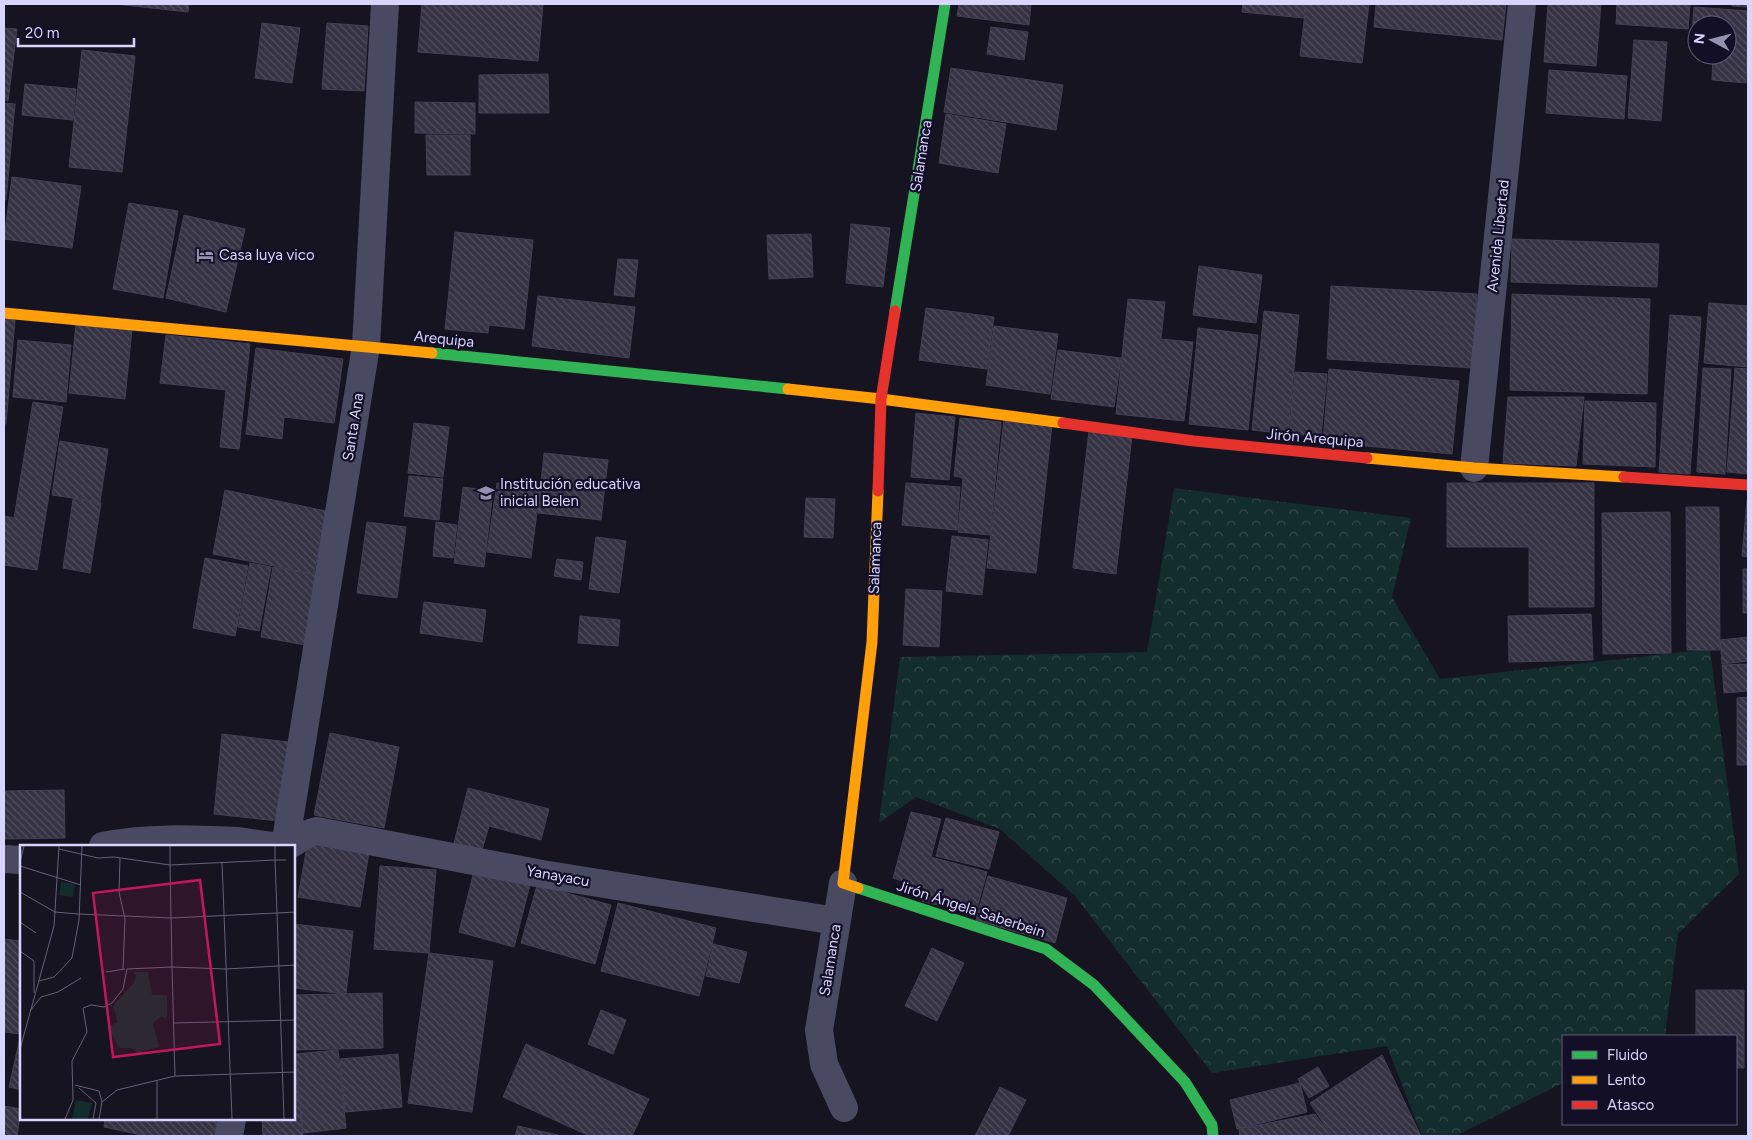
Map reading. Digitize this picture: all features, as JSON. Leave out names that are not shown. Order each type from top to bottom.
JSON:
[{"type":"main road","name":"Salamanca","points":[[843,883],[872,642],[881,399],[945,4]]},
{"type":"main road","name":"Arequipa","points":[[4,313],[366,346],[881,399]]},
{"type":"main road","name":"Jirón Arequipa","points":[[881,399],[1194,442],[1474,468],[1748,485]]},
{"type":"main road","name":"Jirón Ángela Saberbein","points":[[843,883],[1046,949],[1094,985],[1185,1082],[1212,1125],[1214,1136]]},
{"type":"street","name":"Santa Ana","points":[[285,845],[366,346],[386,4]]},
{"type":"street","name":"Avenida Libertad","points":[[1474,468],[1522,4]]},
{"type":"street","name":"Yanayacu","points":[[287,845],[306,834],[317,831],[542,874],[836,921]]},
{"type":"street","points":[[108,845],[182,839],[238,841],[276,845]]},
{"type":"street","points":[[4,859],[20,860]]},
{"type":"street","name":"Salamanca","points":[[843,883],[819,1030],[824,1064],[844,1108]]},
{"type":"street","points":[[229,1136],[232,1120]]},
{"type":"green space","points":[[1174,488],[1411,518],[1392,597],[1440,679],[1710,649],[1739,874],[1678,934],[1665,1035],[1562,1035],[1562,1083],[1455,1136],[1422,1136],[1387,1046],[1212,1073],[1075,896],[1000,829],[916,797],[879,823],[900,657],[1147,652]]},
{"type":"building","points":[[115,4],[189,4],[188,12]]},
{"type":"building","points":[[422,4],[543,4],[538,61],[418,52]]},
{"type":"building","points":[[959,4],[1031,4],[1029,25],[957,16]]},
{"type":"building","points":[[1243,4],[1305,4],[1304,18],[1242,12]]},
{"type":"building","points":[[1306,4],[1369,4],[1362,63],[1300,56]]},
{"type":"building","points":[[1376,4],[1506,4],[1502,40],[1374,27]]},
{"type":"building","points":[[1548,4],[1601,4],[1596,66],[1544,62]]},
{"type":"building","points":[[1617,4],[1690,4],[1689,15],[1687,15],[1687,29],[1616,24]]},
{"type":"building","points":[[1732,4],[1748,4],[1748,7],[1732,6]]},
{"type":"building","points":[[1694,7],[1748,11],[1746,83],[1712,80],[1713,65],[1737,65],[1737,15],[1693,15]]},
{"type":"building","points":[[262,23],[300,28],[292,83],[255,78]]},
{"type":"building","points":[[327,23],[368,26],[364,91],[322,89]]},
{"type":"building","points":[[991,27],[1028,32],[1024,60],[987,54]]},
{"type":"building","points":[[4,28],[17,29],[8,101],[4,100]]},
{"type":"building","points":[[1634,40],[1667,42],[1661,121],[1628,118]]},
{"type":"building","points":[[82,50],[135,56],[122,172],[69,167]]},
{"type":"building","points":[[951,68],[1063,85],[1056,130],[944,112]]},
{"type":"building","points":[[1549,70],[1627,76],[1624,119],[1546,113]]},
{"type":"building","points":[[548,74],[549,113],[479,113],[479,75]]},
{"type":"building","points":[[25,84],[76,89],[73,120],[22,115]]},
{"type":"building","points":[[415,102],[475,103],[475,134],[415,133]]},
{"type":"building","points":[[4,103],[15,104],[6,200],[4,200]]},
{"type":"building","points":[[946,114],[1006,124],[998,173],[939,163]]},
{"type":"building","points":[[426,135],[470,135],[470,175],[427,175]]},
{"type":"building","points":[[12,177],[81,186],[72,248],[4,239]]},
{"type":"building","points":[[129,203],[178,211],[163,298],[113,289]]},
{"type":"building","points":[[184,215],[245,229],[226,312],[166,298]]},
{"type":"building","points":[[851,224],[890,228],[883,287],[846,283]]},
{"type":"building","points":[[455,232],[533,240],[524,329],[489,325],[488,333],[445,329]]},
{"type":"building","points":[[811,234],[813,277],[769,279],[767,235]]},
{"type":"building","points":[[1512,239],[1659,244],[1657,287],[1511,282]]},
{"type":"building","points":[[618,259],[638,260],[634,297],[614,295]]},
{"type":"building","points":[[1199,266],[1262,275],[1256,323],[1193,315]]},
{"type":"building","points":[[1331,286],[1477,294],[1473,368],[1327,359]]},
{"type":"building","points":[[1512,294],[1650,299],[1647,394],[1510,390]]},
{"type":"building","points":[[538,296],[635,307],[629,358],[532,346]]},
{"type":"building","points":[[1128,299],[1165,302],[1161,339],[1193,342],[1184,421],[1116,414]]},
{"type":"building","points":[[1709,303],[1748,306],[1748,367],[1704,363]]},
{"type":"building","points":[[926,308],[994,317],[987,369],[919,360]]},
{"type":"building","points":[[1264,311],[1299,315],[1288,434],[1252,430]]},
{"type":"building","points":[[1670,315],[1701,317],[1690,474],[1659,472]]},
{"type":"building","points":[[4,319],[15,320],[6,424],[4,424]]},
{"type":"building","points":[[76,324],[132,329],[125,399],[69,393]]},
{"type":"building","points":[[994,326],[1058,334],[1050,394],[986,385]]},
{"type":"building","points":[[1198,328],[1258,335],[1248,430],[1189,424]]},
{"type":"building","points":[[166,335],[250,344],[239,449],[220,447],[226,390],[160,383]]},
{"type":"building","points":[[18,340],[71,345],[66,402],[13,397]]},
{"type":"building","points":[[256,348],[343,359],[334,423],[284,417],[282,439],[246,434]]},
{"type":"building","points":[[1058,350],[1121,358],[1114,407],[1051,399]]},
{"type":"building","points":[[1703,368],[1731,369],[1725,474],[1697,472]]},
{"type":"building","points":[[1735,368],[1748,369],[1748,474],[1727,472]]},
{"type":"building","points":[[1329,369],[1459,381],[1452,454],[1323,442]]},
{"type":"building","points":[[1295,372],[1327,374],[1321,436],[1289,434]]},
{"type":"building","points":[[1508,397],[1584,397],[1576,466],[1503,463]]},
{"type":"building","points":[[1585,401],[1656,403],[1655,467],[1583,464]]},
{"type":"building","points":[[33,402],[63,407],[37,570],[4,565],[4,516],[14,518]]},
{"type":"building","points":[[916,413],[955,417],[949,480],[911,477]]},
{"type":"building","points":[[960,418],[1001,422],[990,535],[958,532],[963,478],[954,476]]},
{"type":"building","points":[[1004,419],[1052,424],[1036,573],[987,568]]},
{"type":"building","points":[[414,423],[449,427],[443,477],[408,473]]},
{"type":"building","points":[[1089,431],[1132,436],[1116,574],[1073,568]]},
{"type":"building","points":[[60,441],[108,449],[100,502],[52,495]]},
{"type":"building","points":[[544,453],[608,460],[601,520],[538,513]]},
{"type":"building","points":[[409,476],[443,479],[439,520],[404,516]]},
{"type":"building","points":[[497,483],[540,489],[531,558],[487,552]]},
{"type":"building","points":[[906,483],[960,487],[957,530],[902,525]]},
{"type":"building","points":[[1447,483],[1594,483],[1594,607],[1529,607],[1529,547],[1447,547]]},
{"type":"building","points":[[463,487],[493,491],[484,567],[454,563]]},
{"type":"building","points":[[225,490],[326,511],[314,574],[213,554]]},
{"type":"building","points":[[806,498],[835,499],[833,538],[804,537]]},
{"type":"building","points":[[73,499],[101,503],[90,573],[63,568]]},
{"type":"building","points":[[1748,500],[1748,557],[1742,556]]},
{"type":"building","points":[[1686,507],[1719,507],[1720,650],[1687,650]]},
{"type":"building","points":[[1670,512],[1671,653],[1603,654],[1602,513]]},
{"type":"building","points":[[367,522],[406,527],[397,598],[357,593]]},
{"type":"building","points":[[436,522],[457,525],[453,558],[433,556]]},
{"type":"building","points":[[952,536],[988,540],[982,595],[946,591]]},
{"type":"building","points":[[596,537],[626,541],[619,593],[589,589]]},
{"type":"building","points":[[205,558],[248,566],[235,636],[193,628]]},
{"type":"building","points":[[557,559],[583,562],[581,580],[554,576]]},
{"type":"building","points":[[250,563],[271,567],[259,631],[238,627]]},
{"type":"building","points":[[273,567],[317,575],[305,645],[261,637]]},
{"type":"building","points":[[1743,569],[1748,569],[1748,613],[1743,613]]},
{"type":"building","points":[[906,589],[942,591],[939,647],[903,645]]},
{"type":"building","points":[[424,602],[486,610],[482,642],[420,633]]},
{"type":"building","points":[[1591,614],[1593,660],[1509,662],[1508,616]]},
{"type":"building","points":[[580,616],[620,620],[618,646],[578,643]]},
{"type":"building","points":[[1748,637],[1748,661],[1722,664],[1720,640]]},
{"type":"building","points":[[1748,664],[1748,691],[1724,693],[1722,665]]},
{"type":"building","points":[[1748,697],[1748,765],[1737,765],[1737,698]]},
{"type":"building","points":[[330,733],[399,747],[384,828],[314,815]]},
{"type":"building","points":[[222,734],[288,742],[278,821],[214,814]]},
{"type":"building","points":[[468,788],[549,809],[541,840],[489,826],[482,850],[454,843]]},
{"type":"building","points":[[64,790],[65,838],[4,839],[4,791]]},
{"type":"building","points":[[911,812],[941,819],[931,857],[987,872],[975,915],[922,901],[925,888],[893,878]]},
{"type":"building","points":[[946,818],[999,832],[989,869],[936,856]]},
{"type":"building","points":[[309,835],[370,846],[360,907],[298,897]]},
{"type":"building","points":[[380,866],[436,870],[429,953],[374,949]]},
{"type":"building","points":[[474,871],[530,885],[514,947],[459,932]]},
{"type":"building","points":[[988,876],[1067,898],[1055,943],[976,920]]},
{"type":"building","points":[[537,885],[611,905],[595,964],[521,943]]},
{"type":"building","points":[[618,903],[716,928],[699,996],[601,971]]},
{"type":"building","points":[[295,924],[353,931],[346,994],[295,988]]},
{"type":"building","points":[[4,939],[20,941],[20,1034],[4,1032]]},
{"type":"building","points":[[713,944],[747,952],[739,983],[706,976]]},
{"type":"building","points":[[932,948],[964,963],[937,1021],[905,1006]]},
{"type":"building","points":[[429,953],[493,961],[472,1112],[408,1103]]},
{"type":"building","points":[[1696,990],[1744,990],[1744,1068],[1737,1068],[1737,1035],[1696,1035]]},
{"type":"building","points":[[382,993],[383,1048],[295,1050],[295,995]]},
{"type":"building","points":[[601,1010],[626,1020],[613,1054],[588,1044]]},
{"type":"building","points":[[19,1042],[20,1042],[20,1090],[9,1087]]},
{"type":"building","points":[[526,1044],[649,1099],[632,1136],[590,1136],[503,1097]]},
{"type":"building","points":[[338,1050],[346,1128],[303,1133],[295,1054]]},
{"type":"building","points":[[398,1054],[402,1107],[345,1112],[340,1059]]},
{"type":"building","points":[[1382,1055],[1421,1136],[1332,1136],[1310,1103]]},
{"type":"building","points":[[295,1065],[299,1097],[295,1097]]},
{"type":"building","points":[[1318,1067],[1329,1086],[1309,1098],[1298,1079]]},
{"type":"building","points":[[1300,1083],[1307,1112],[1237,1129],[1230,1100]]},
{"type":"building","points":[[1000,1087],[1026,1100],[1008,1136],[975,1136]]},
{"type":"building","points":[[299,1097],[303,1136],[263,1136],[262,1120],[295,1120],[295,1098]]},
{"type":"building","points":[[4,1106],[20,1109],[17,1136],[4,1136]]},
{"type":"building","points":[[1315,1114],[1331,1136],[1240,1136],[1239,1129]]},
{"type":"building","points":[[105,1120],[219,1120],[215,1136],[146,1136],[104,1127]]},
{"type":"building","points":[[518,1126],[562,1136],[515,1136]]},
{"type":"traffic: fast","points":[[895,311],[945,4]]},
{"type":"traffic: fast","points":[[432,353],[788,389]]},
{"type":"traffic: fast","points":[[858,888],[1046,949],[1094,985],[1185,1082],[1212,1125],[1213,1136]]},
{"type":"traffic: slow","points":[[4,313],[432,353]]},
{"type":"traffic: slow","points":[[788,389],[1063,423]]},
{"type":"traffic: slow","points":[[1367,458],[1474,468],[1624,477]]},
{"type":"traffic: slow","points":[[858,888],[843,883],[872,642],[878,491]]},
{"type":"traffic: jam","points":[[878,491],[881,399],[895,311]]},
{"type":"traffic: jam","points":[[1063,423],[1194,441],[1367,458]]},
{"type":"traffic: jam","points":[[1624,477],[1748,485]]},
{"type":"place","name":"Casa luya vico","points":[[205,255]]},
{"type":"place","name":"Institución educativa inicial Belen","points":[[486,493]]}]
